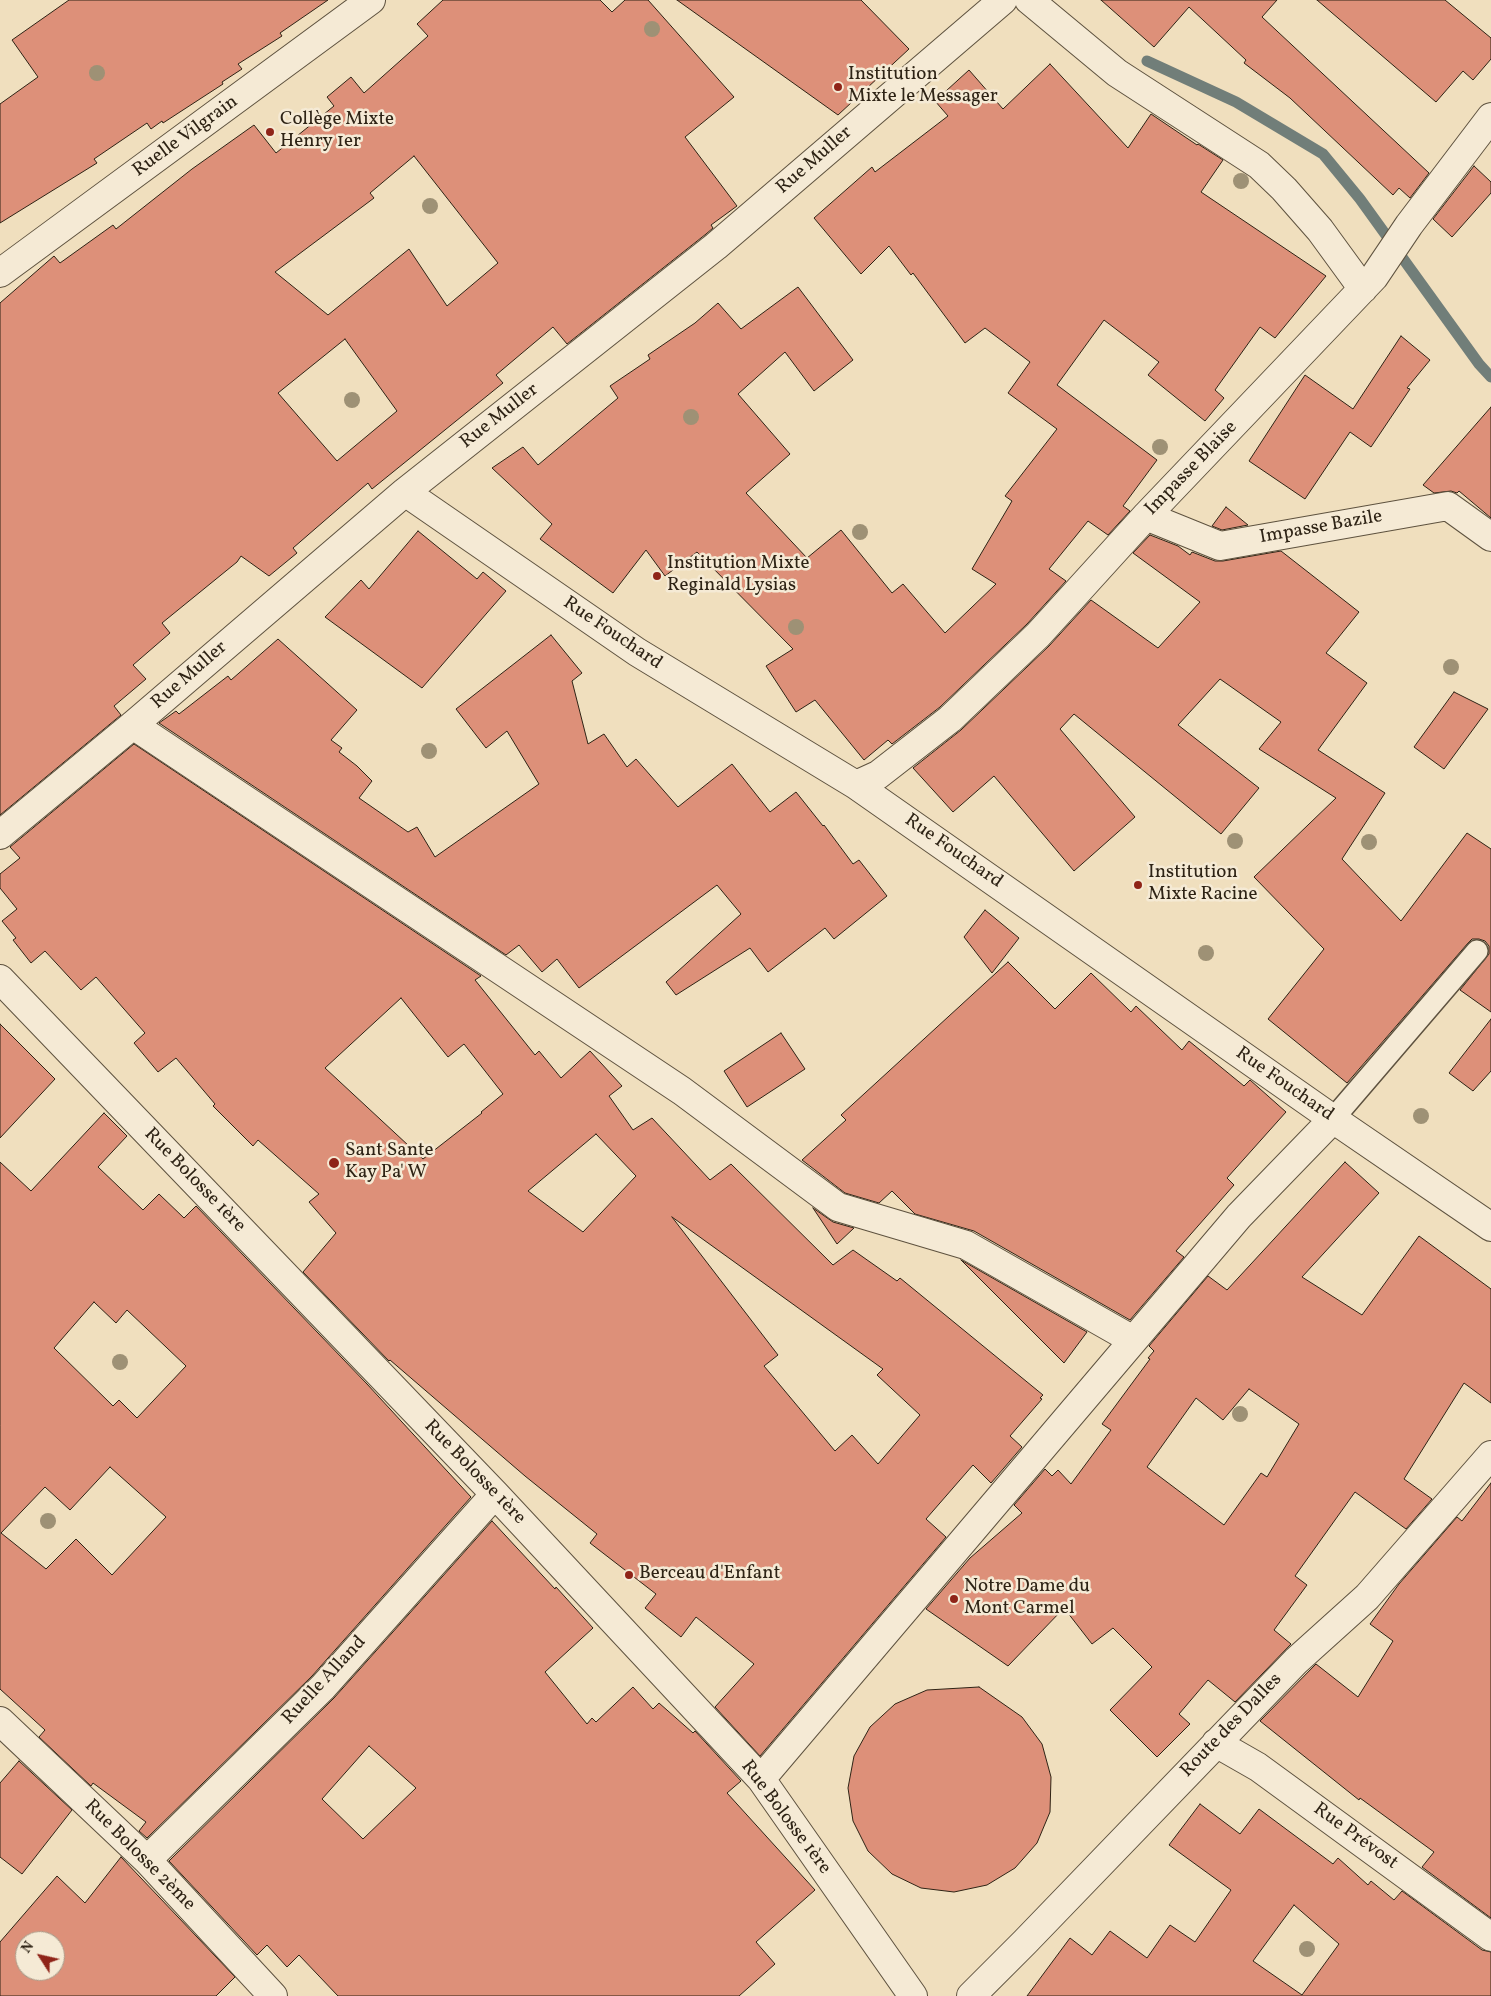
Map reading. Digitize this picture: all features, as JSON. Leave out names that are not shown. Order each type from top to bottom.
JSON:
[{"type":"street","name":"Ruelle Vilgrain","points":[[0,273],[371,0]]},
{"type":"street","name":"Rue Muller","points":[[0,835],[133,725],[405,492],[716,246],[1002,0]]},
{"type":"street","points":[[1028,0],[1117,73],[1259,165],[1284,189],[1320,230],[1363,289]]},
{"type":"street","name":"Impasse Blaise","points":[[856,785],[878,775],[950,719],[1038,635],[1146,516],[1374,277],[1410,224],[1491,117]]},
{"type":"street","name":"Rue Fouchard","points":[[405,492],[637,652],[856,785],[1333,1119],[1491,1227]]},
{"type":"street","name":"Impasse Bazile","points":[[1146,516],[1220,546],[1448,506],[1491,537]]},
{"type":"street","points":[[133,725],[682,1092],[838,1208],[966,1246],[1133,1340]]},
{"type":"street","name":"Rue Bolosse 1ère","points":[[0,980],[494,1494],[762,1779],[913,1996]]},
{"type":"street","points":[[762,1779],[1239,1216],[1333,1119]]},
{"type":"street","name":"Route des Dalles","points":[[970,1996],[1025,1942],[1296,1661],[1367,1597],[1491,1455]]},
{"type":"street","name":"Ruelle Alland","points":[[147,1860],[322,1687],[494,1494]]},
{"type":"street","name":"Rue Bolosse 2ème","points":[[0,1721],[147,1860],[273,1996]]},
{"type":"street","name":"Rue Prévost","points":[[1216,1743],[1258,1767],[1491,1937]]},
{"type":"lane","points":[[1333,1119],[1477,951]]},
{"type":"building","points":[[69,0],[328,0],[280,33],[282,36],[238,64],[242,69],[222,82],[223,84],[163,123],[162,121],[151,129],[147,123],[94,159],[97,163],[0,223],[0,104],[38,77],[12,40]]},
{"type":"building","points":[[443,0],[600,0],[612,12],[625,0],[648,0],[734,97],[685,137],[737,206],[711,225],[713,228],[706,234],[567,344],[553,327],[496,375],[503,383],[372,489],[368,483],[293,548],[297,553],[269,576],[241,556],[237,562],[162,623],[170,633],[133,665],[146,679],[114,706],[121,715],[0,815],[0,303],[54,256],[60,263],[113,225],[116,229],[192,169],[254,125],[276,153],[334,106],[327,97],[351,77],[364,93],[428,36],[417,24]],"holes":[[[414,156],[498,263],[447,306],[409,249],[328,315],[275,272],[374,198],[370,193]],[[345,339],[397,411],[337,461],[278,393]]]},
{"type":"building","points":[[677,0],[861,0],[909,49],[838,115]]},
{"type":"building","points":[[1101,0],[1277,0],[1262,17],[1429,173],[1410,198],[1399,188],[1393,195],[1290,98],[1244,63],[1246,60],[1189,7],[1154,47]]},
{"type":"building","points":[[1317,0],[1445,0],[1491,38],[1491,59],[1473,80],[1463,71],[1436,102]]},
{"type":"building","points":[[1050,64],[1128,148],[1151,114],[1223,160],[1201,192],[1326,276],[1275,338],[1260,327],[1215,390],[1224,398],[1205,421],[1148,375],[1159,362],[1104,320],[1057,385],[1157,460],[1123,506],[1130,511],[1108,535],[1088,521],[1049,569],[1066,581],[1027,624],[940,707],[892,744],[888,740],[864,760],[815,700],[796,712],[766,666],[793,649],[697,552],[665,576],[646,550],[613,593],[540,539],[552,524],[492,468],[523,447],[538,465],[618,398],[610,386],[650,359],[648,355],[695,323],[718,303],[741,329],[798,287],[853,360],[814,391],[785,352],[738,394],[790,454],[746,493],[807,558],[841,530],[892,593],[903,584],[945,633],[996,584],[972,569],[1012,501],[1005,496],[1057,429],[1008,393],[1030,362],[985,328],[965,343],[913,273],[911,275],[889,246],[861,274],[814,218],[872,167],[875,172],[948,116],[935,101],[969,70],[1003,109]]},
{"type":"building","points":[[1474,166],[1491,182],[1491,193],[1452,237],[1433,219]]},
{"type":"building","points":[[1401,336],[1430,360],[1407,388],[1410,389],[1371,447],[1350,432],[1305,499],[1249,461],[1305,375],[1353,409]]},
{"type":"building","points":[[1491,407],[1491,518],[1459,491],[1457,493],[1451,491],[1434,493],[1423,485]]},
{"type":"building","points":[[1226,507],[1248,525],[1222,530],[1212,526]]},
{"type":"building","points":[[418,531],[477,579],[483,572],[506,591],[422,688],[325,617],[361,580],[369,589]]},
{"type":"building","points":[[1150,535],[1178,546],[1190,555],[1192,552],[1215,561],[1281,551],[1359,612],[1326,653],[1367,683],[1318,750],[1385,793],[1342,859],[1401,921],[1467,833],[1491,849],[1491,1012],[1460,990],[1489,954],[1489,946],[1485,941],[1472,939],[1347,1083],[1268,1019],[1324,949],[1254,877],[1336,798],[1259,749],[1281,722],[1220,679],[1178,725],[1259,788],[1221,834],[1074,714],[1060,729],[1135,817],[1074,871],[994,776],[953,812],[913,768],[961,730],[1049,646],[1091,600],[1158,648],[1200,602],[1133,553]]},
{"type":"building","points":[[551,635],[582,673],[572,681],[588,744],[604,734],[627,767],[636,759],[678,807],[732,764],[770,812],[796,792],[853,864],[859,860],[887,896],[834,939],[825,928],[768,972],[750,948],[676,995],[666,982],[741,914],[717,885],[579,988],[557,959],[542,972],[519,945],[506,955],[159,723],[176,711],[179,714],[228,676],[231,680],[278,639],[357,710],[331,740],[342,748],[339,752],[372,781],[359,798],[408,832],[417,827],[435,857],[539,784],[507,731],[486,748],[456,709]]},
{"type":"building","points":[[1454,692],[1488,709],[1444,769],[1414,747]]},
{"type":"building","points":[[134,744],[481,976],[475,980],[535,1055],[539,1051],[561,1078],[590,1051],[622,1086],[609,1096],[633,1130],[652,1118],[710,1180],[731,1164],[833,1265],[853,1250],[897,1281],[900,1278],[1043,1395],[1040,1398],[1042,1399],[1010,1436],[1022,1447],[991,1483],[973,1465],[926,1519],[946,1537],[760,1756],[715,1707],[754,1664],[696,1617],[681,1637],[645,1608],[656,1594],[590,1543],[597,1534],[389,1361],[303,1272],[336,1233],[309,1202],[319,1194],[258,1140],[253,1146],[213,1106],[215,1104],[176,1058],[158,1072],[134,1043],[145,1033],[96,977],[81,990],[45,951],[31,963],[13,940],[16,938],[2,921],[17,909],[0,888],[0,874],[20,858],[10,847]],"holes":[[[401,998],[448,1057],[464,1044],[503,1094],[482,1113],[423,1159],[325,1068]],[[596,1134],[636,1176],[583,1232],[528,1191]],[[672,1217],[883,1369],[877,1375],[920,1415],[878,1464],[852,1435],[835,1451],[764,1366],[778,1355]]]},
{"type":"building","points":[[985,910],[1019,938],[992,973],[964,937]]},
{"type":"building","points":[[1008,962],[1055,1009],[1091,973],[1131,1012],[1136,1006],[1182,1050],[1189,1041],[1244,1086],[1250,1080],[1286,1112],[1227,1178],[1234,1185],[1176,1251],[1184,1257],[1130,1320],[974,1231],[915,1214],[892,1191],[879,1203],[845,1193],[802,1160],[846,1120],[841,1115]]},
{"type":"building","points":[[1491,1019],[1491,1071],[1473,1091],[1449,1073]]},
{"type":"building","points":[[0,1024],[55,1079],[0,1138]]},
{"type":"building","points":[[781,1033],[805,1069],[747,1107],[724,1071]]},
{"type":"building","points":[[104,1113],[127,1136],[98,1167],[143,1210],[159,1194],[184,1218],[196,1206],[367,1384],[471,1497],[312,1676],[147,1838],[139,1831],[146,1822],[93,1783],[91,1786],[39,1737],[45,1730],[0,1689],[0,1162],[31,1191]],"holes":[[[94,1302],[116,1323],[127,1310],[186,1366],[137,1418],[119,1400],[113,1406],[54,1348]],[[110,1467],[166,1517],[112,1575],[76,1539],[46,1569],[1,1533],[45,1487],[70,1510]]]},
{"type":"building","points":[[1345,1162],[1379,1193],[1302,1277],[1362,1315],[1419,1236],[1491,1289],[1491,1403],[1464,1383],[1404,1479],[1432,1499],[1406,1529],[1355,1492],[1295,1576],[1307,1585],[1274,1630],[1291,1644],[1235,1702],[1208,1680],[1179,1714],[1190,1724],[1157,1757],[1110,1710],[1152,1667],[1113,1628],[1092,1644],[1064,1608],[1008,1666],[926,1609],[970,1558],[1022,1513],[1014,1505],[1045,1469],[1052,1476],[1058,1470],[1071,1484],[1111,1430],[1102,1424],[1150,1359],[1148,1358],[1154,1351],[1149,1346],[1208,1276],[1227,1290]],"holes":[[[1249,1389],[1299,1424],[1267,1477],[1261,1473],[1224,1525],[1147,1467],[1196,1398],[1223,1420]]]},
{"type":"building","points":[[813,1208],[833,1222],[854,1228],[837,1244]]},
{"type":"building","points":[[961,1260],[1087,1332],[1064,1363]]},
{"type":"building","points":[[1491,1483],[1491,1918],[1422,1867],[1434,1852],[1360,1798],[1359,1800],[1260,1721],[1316,1664],[1358,1697],[1393,1641],[1370,1624],[1399,1584],[1457,1517],[1462,1521]]},
{"type":"building","points":[[492,1521],[593,1628],[545,1672],[587,1724],[592,1718],[596,1722],[633,1687],[653,1709],[659,1703],[693,1733],[695,1731],[741,1781],[727,1793],[815,1890],[756,1942],[775,1964],[739,1996],[338,1996],[299,1955],[287,1967],[267,1945],[257,1955],[169,1861],[334,1698]],"holes":[[[369,1746],[416,1788],[363,1839],[322,1799]]]},
{"type":"building","points":[[979,1687],[1022,1717],[1042,1744],[1051,1777],[1050,1812],[1037,1843],[1015,1868],[987,1885],[954,1892],[921,1888],[892,1874],[868,1851],[853,1821],[848,1788],[854,1756],[870,1727],[895,1704],[927,1690]]},
{"type":"building","points":[[19,1761],[72,1810],[22,1874],[0,1857],[0,1783]]},
{"type":"building","points":[[1200,1804],[1240,1834],[1259,1809],[1333,1864],[1338,1858],[1368,1885],[1371,1881],[1394,1900],[1402,1891],[1482,1950],[1491,1952],[1491,1996],[1027,1996],[1070,1938],[1092,1955],[1110,1931],[1147,1958],[1170,1925],[1195,1942],[1231,1890],[1169,1845]],"holes":[[[1294,1905],[1339,1944],[1302,1995],[1253,1961]]]},
{"type":"building","points":[[121,1857],[235,1977],[216,1996],[0,1996],[0,1942],[57,1876],[85,1903]]},
{"type":"waterway","points":[[1147,61],[1236,102],[1323,154],[1360,199],[1479,364],[1491,377]]},
{"type":"place","name":"Institution Mixte le Messager","points":[[838,87]]},
{"type":"place","name":"Collège Mixte Henry 1er","points":[[270,132]]},
{"type":"place","name":"Institution Mixte Reginald Lysias","points":[[657,576]]},
{"type":"place","name":"Institution Mixte Racine","points":[[1138,885]]},
{"type":"place","name":"Sant Sante Kay Pa' W","points":[[334,1163]]},
{"type":"place","name":"Berceau d'Enfant","points":[[629,1575]]},
{"type":"place","name":"Notre Dame du Mont Carmel","points":[[954,1599]]}]
